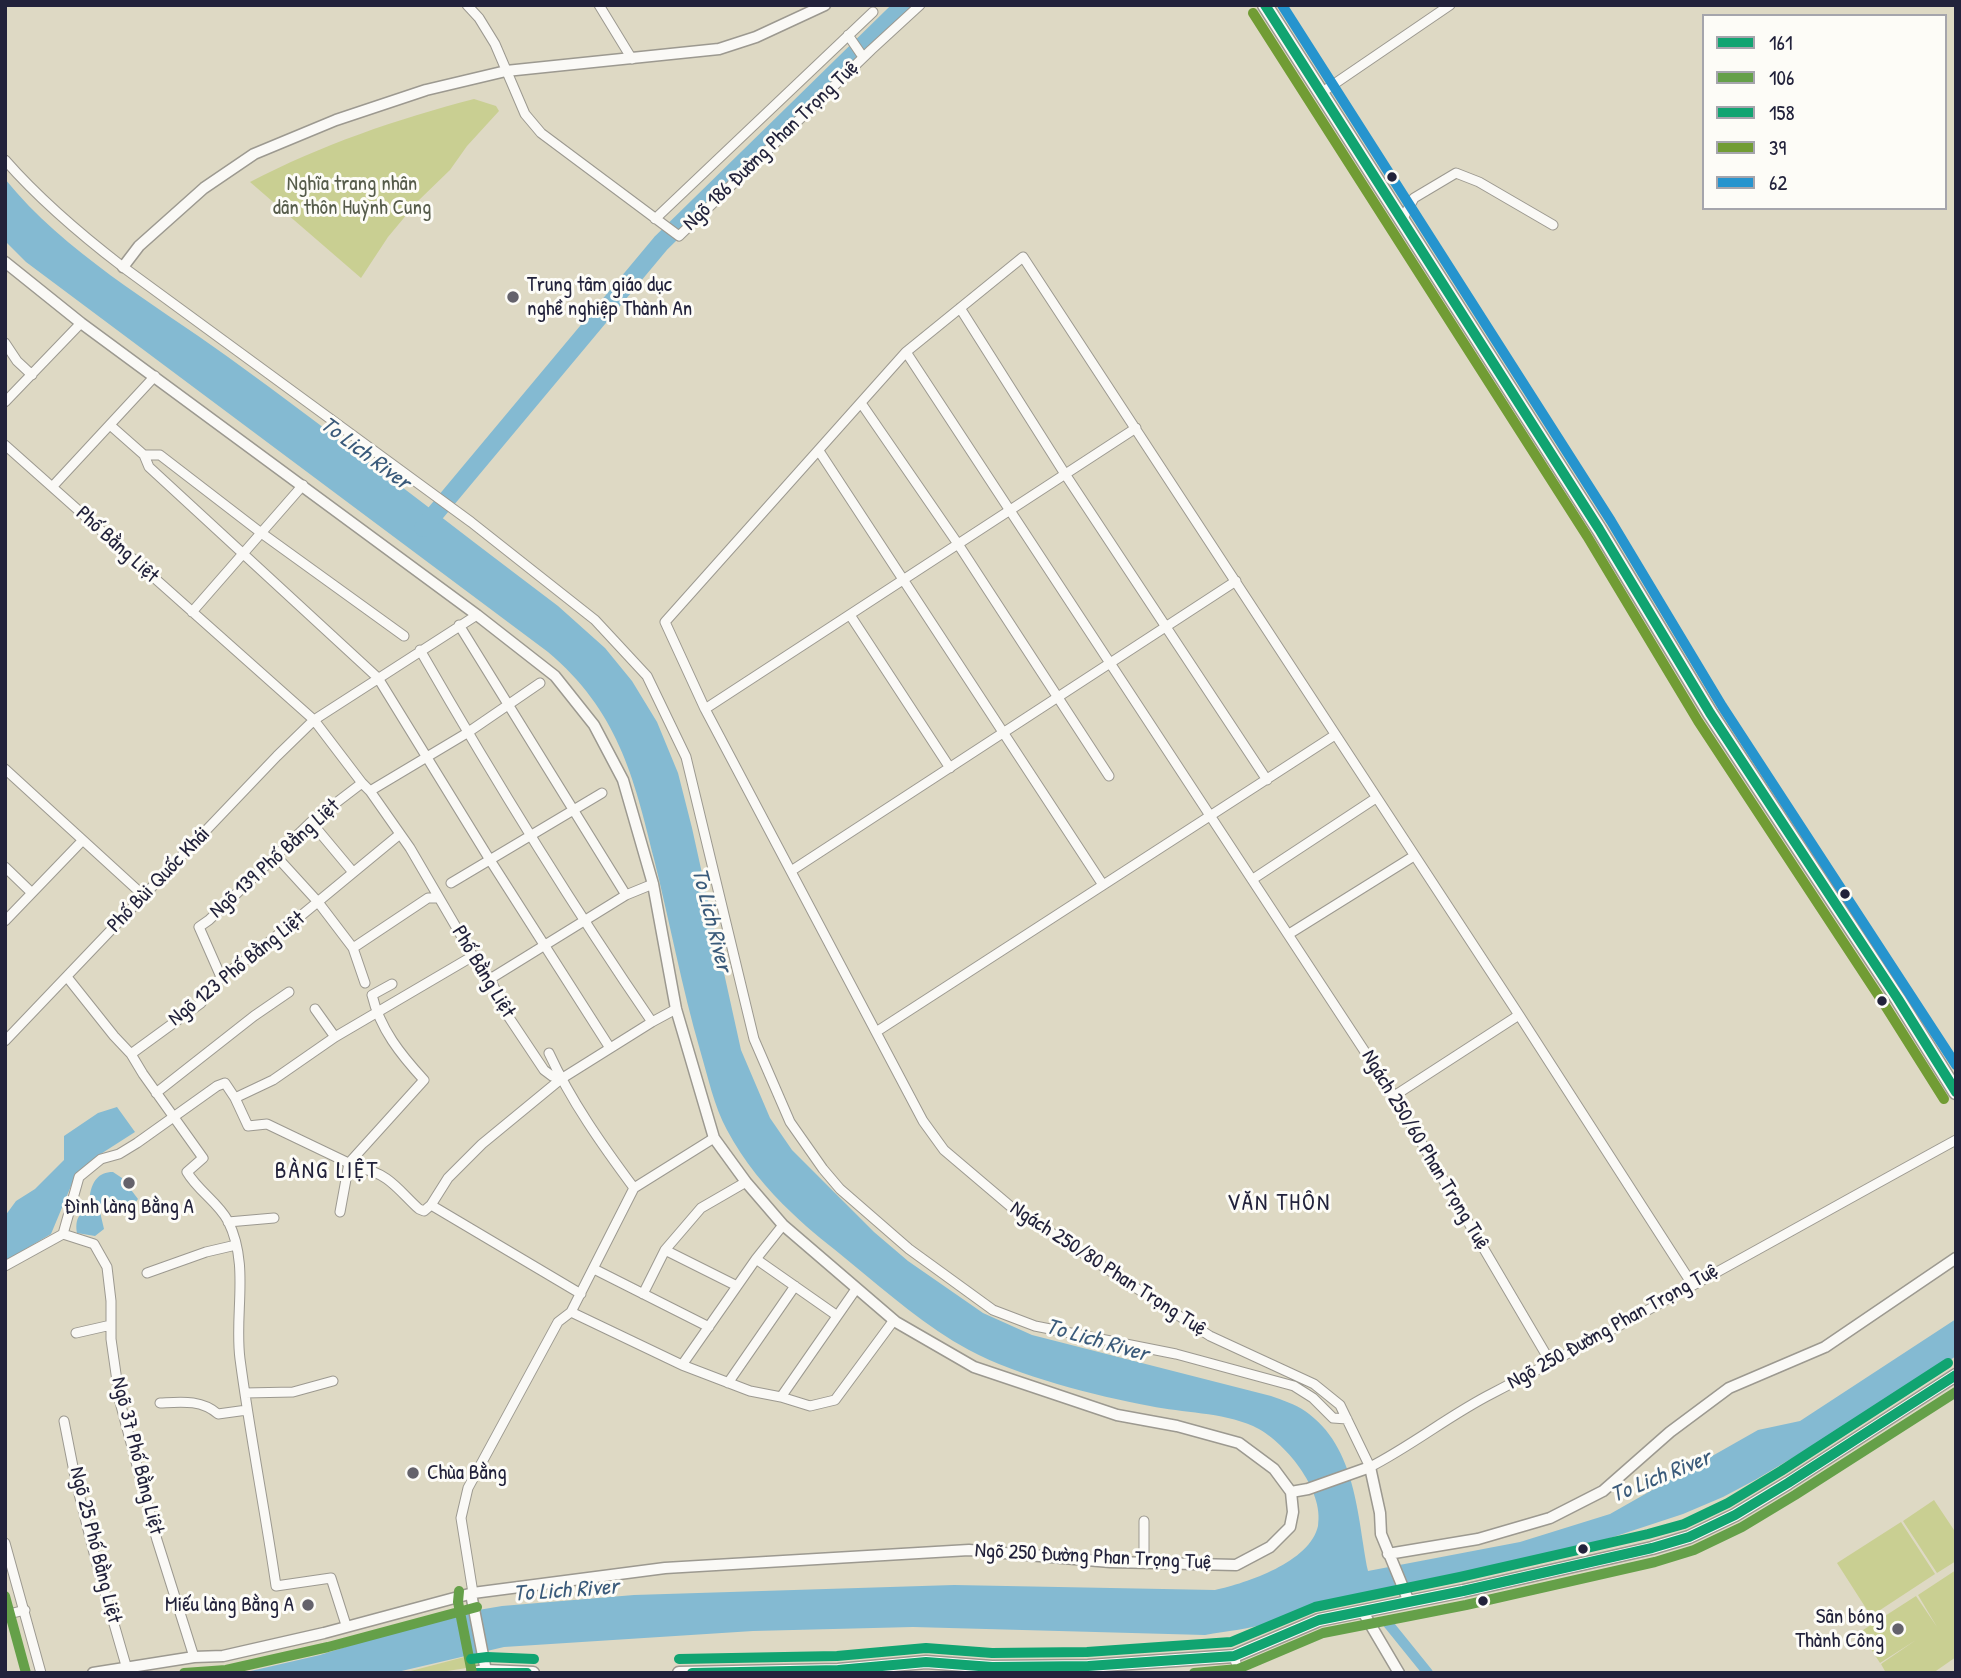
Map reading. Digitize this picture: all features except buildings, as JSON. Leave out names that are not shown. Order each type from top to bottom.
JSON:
[{"type":"main road","points":[[1265,5],[1599,529],[1710,713],[1956,1092]]},
{"type":"main road","points":[[679,1673],[838,1670],[926,1662],[992,1670],[1234,1656],[1319,1620],[1652,1548],[1689,1537],[1734,1516],[1956,1375]]},
{"type":"main road","points":[[481,1669],[533,1673]]},
{"type":"street","name":"Ngõ 186 Đường Phan Trọng Tuệ","points":[[467,5],[495,44],[524,114],[541,133],[679,236],[860,51],[920,5]]},
{"type":"street","points":[[599,5],[632,59]]},
{"type":"street","points":[[123,267],[139,246],[204,188],[254,154],[336,120],[426,90],[506,71],[719,49],[756,37],[825,5]]},
{"type":"street","points":[[1321,93],[1450,5]]},
{"type":"street","points":[[655,219],[873,12]]},
{"type":"street","points":[[848,35],[860,51]]},
{"type":"street","points":[[5,160],[36,195],[123,267],[471,522],[595,620],[647,676],[686,757],[754,1039],[790,1122],[840,1189],[909,1249],[993,1310],[1035,1326],[1176,1354],[1294,1386],[1313,1398],[1333,1418],[1347,1419]]},
{"type":"street","points":[[1402,220],[1415,198],[1457,173],[1479,182],[1553,225]]},
{"type":"street","points":[[1103,885],[819,451],[906,352],[1023,257],[1692,1284]]},
{"type":"street","points":[[5,262],[81,323],[303,485],[555,676],[594,725],[623,780],[653,884],[677,1009],[715,1138],[746,1182],[783,1226],[894,1320],[974,1367],[1117,1415],[1177,1426],[1239,1443],[1274,1469],[1291,1492]]},
{"type":"street","points":[[960,308],[1065,474],[1267,780]]},
{"type":"street","points":[[5,402],[81,323]]},
{"type":"street","points":[[5,343],[17,361],[32,375]]},
{"type":"street","name":"Ngách 250/60 Phan Trọng Tuệ","points":[[906,352],[1394,1096],[1551,1363]]},
{"type":"street","points":[[53,486],[155,376]]},
{"type":"street","points":[[861,403],[958,544],[1110,776]]},
{"type":"street","points":[[110,425],[144,455],[149,467],[378,678],[610,1048]]},
{"type":"street","points":[[705,709],[1136,429]]},
{"type":"street","name":"Phố Bằng Liệt","points":[[5,445],[314,720],[400,834],[473,956],[490,979],[508,1016],[544,1070],[561,1079],[604,1147],[634,1188]]},
{"type":"street","name":"Ngách 250/80 Phan Trọng Tuệ","points":[[819,451],[665,622],[705,709],[923,1121],[944,1150],[1010,1206],[1210,1336],[1314,1384],[1340,1405],[1370,1467]]},
{"type":"street","points":[[144,455],[160,455],[260,533],[404,636]]},
{"type":"street","points":[[192,612],[303,485]]},
{"type":"street","points":[[791,871],[1236,582]]},
{"type":"street","name":"Phố Bùi Quốc Khái","points":[[6,1038],[314,720],[477,615]]},
{"type":"street","points":[[850,615],[950,768]]},
{"type":"street","points":[[459,625],[626,895]]},
{"type":"street","points":[[420,650],[467,733],[583,921],[652,1022]]},
{"type":"street","points":[[370,791],[510,706],[540,683]]},
{"type":"street","points":[[876,1032],[1335,735]]},
{"type":"street","points":[[5,769],[144,896]]},
{"type":"street","name":"Ngõ 139 Phố Bằng Liệt","points":[[221,977],[199,927],[311,822],[362,783]]},
{"type":"street","points":[[451,883],[603,793]]},
{"type":"street","points":[[1253,879],[1376,798]]},
{"type":"street","points":[[311,822],[352,871]]},
{"type":"street","name":"Ngõ 123 Phố Bằng Liệt","points":[[131,1054],[201,1003],[221,977],[257,952],[400,834]]},
{"type":"street","points":[[5,921],[82,841]]},
{"type":"street","points":[[276,856],[318,902],[353,948],[365,983]]},
{"type":"street","points":[[1292,937],[1414,856]]},
{"type":"street","points":[[5,867],[32,893]]},
{"type":"street","points":[[490,979],[626,895],[653,884]]},
{"type":"street","points":[[353,948],[428,898],[439,898]]},
{"type":"street","points":[[235,1098],[274,1080],[335,1037],[473,956]]},
{"type":"street","points":[[67,977],[131,1054],[203,1158],[187,1172],[215,1202],[228,1222],[236,1245],[241,1288],[240,1358],[253,1457],[267,1520],[275,1587],[331,1578],[346,1625]]},
{"type":"street","points":[[340,1212],[349,1163],[424,1080],[400,1054],[377,1013],[372,995],[392,984]]},
{"type":"street","points":[[156,1093],[289,992]]},
{"type":"street","points":[[315,1009],[335,1037]]},
{"type":"street","points":[[5,1266],[63,1234],[79,1177],[101,1159],[119,1154],[225,1083],[248,1126],[267,1124],[361,1170],[373,1171],[393,1182],[424,1211],[431,1205],[448,1178],[482,1144],[561,1079],[677,1009]]},
{"type":"street","points":[[1394,1096],[1519,1016]]},
{"type":"street","points":[[549,1053],[561,1079]]},
{"type":"street","points":[[481,1669],[461,1518],[466,1495],[558,1322],[571,1312],[581,1294],[634,1188],[715,1138]]},
{"type":"street","name":"Ngõ 250 Đường Phan Trọng Tuệ","points":[[93,1673],[194,1657],[223,1656],[473,1596],[664,1568],[969,1550],[1110,1562],[1237,1565],[1270,1547],[1290,1527],[1293,1513],[1291,1492],[1308,1489],[1370,1467],[1491,1394],[1956,1140]]},
{"type":"street","points":[[643,1294],[665,1250],[701,1208],[746,1182]]},
{"type":"street","points":[[431,1205],[581,1294]]},
{"type":"street","points":[[228,1222],[274,1218]]},
{"type":"street","points":[[682,1365],[756,1258],[783,1226]]},
{"type":"street","name":"Ngõ 37 Phố Bằng Liệt","points":[[63,1234],[94,1244],[107,1267],[120,1402],[157,1540],[194,1657]]},
{"type":"street","points":[[147,1273],[206,1252],[236,1245]]},
{"type":"street","points":[[665,1250],[737,1286]]},
{"type":"street","points":[[756,1258],[836,1315]]},
{"type":"street","points":[[1390,1557],[1478,1539],[1550,1518],[1603,1491],[1670,1432],[1729,1388],[1825,1347],[1956,1258]]},
{"type":"street","points":[[594,1269],[709,1326]]},
{"type":"street","points":[[728,1383],[795,1286]]},
{"type":"street","points":[[781,1397],[856,1289]]},
{"type":"street","points":[[571,1312],[682,1365],[750,1391],[810,1406],[835,1400],[894,1320]]},
{"type":"street","points":[[76,1333],[111,1325]]},
{"type":"street","points":[[246,1393],[293,1392],[333,1381]]},
{"type":"street","points":[[160,1403],[193,1402],[211,1408],[218,1414],[247,1410]]},
{"type":"street","name":"Ngõ 25 Phố Bằng Liệt","points":[[64,1421],[97,1565],[127,1669]]},
{"type":"street","points":[[1370,1467],[1380,1513],[1381,1534],[1409,1602]]},
{"type":"street","points":[[1144,1521],[1144,1562]]},
{"type":"street","points":[[5,1544],[41,1673]]},
{"type":"street","points":[[5,1615],[25,1610]]},
{"type":"street","points":[[1363,1612],[1399,1673]]},
{"type":"street","points":[[1234,1656],[1239,1673]]},
{"type":"green space","name":"Nghĩa trang nhân dân thôn Huỳnh Cung","points":[[474,99],[496,106],[499,111],[467,146],[450,170],[418,201],[388,237],[361,278],[250,182],[304,156],[360,134]]},
{"type":"green space","name":"Sân bóng Thành Công","points":[[1934,1500],[1956,1533],[1956,1561],[1937,1573],[1903,1521]]},
{"type":"green space","points":[[1901,1522],[1935,1574],[1871,1616],[1837,1563]]},
{"type":"green space","points":[[1956,1570],[1956,1657],[1933,1673],[1886,1673],[1881,1664],[1916,1640],[1880,1663],[1860,1632],[1916,1596],[1937,1627],[1918,1595]]},
{"type":"green space","points":[[476,1654],[480,1666],[434,1673],[403,1673]]},
{"type":"water","name":"To Lich River","points":[[5,179],[54,230],[110,275],[353,449],[558,606],[605,648],[632,681],[657,722],[678,773],[741,1050],[770,1118],[792,1150],[874,1232],[908,1261],[983,1313],[1032,1335],[1271,1396],[1305,1411],[1322,1426],[1345,1463],[1357,1506],[1368,1571],[1520,1542],[1610,1514],[1758,1430],[1800,1421],[1956,1319],[1956,1356],[1904,1392],[1755,1480],[1683,1514],[1601,1541],[1334,1601],[1247,1628],[1205,1635],[913,1627],[753,1631],[504,1647],[393,1673],[242,1673],[320,1655],[443,1616],[502,1606],[634,1595],[954,1585],[1215,1590],[1260,1576],[1290,1560],[1313,1539],[1318,1526],[1318,1512],[1309,1482],[1300,1468],[1277,1442],[1253,1426],[1215,1415],[1150,1406],[1082,1391],[1033,1377],[988,1359],[953,1341],[908,1310],[783,1204],[740,1152],[718,1111],[694,1027],[639,800],[619,746],[591,697],[572,674],[548,652],[26,262],[5,241]]},
{"type":"water","points":[[117,1107],[135,1132],[96,1157],[76,1174],[51,1234],[5,1261],[5,1216],[16,1201],[35,1189],[64,1160],[64,1136],[98,1113]]},
{"type":"water","points":[[113,1172],[122,1178],[138,1199],[133,1206],[120,1214],[104,1207],[90,1195],[97,1179],[103,1174]]},
{"type":"water","points":[[91,1210],[100,1212],[104,1229],[95,1236],[77,1233],[78,1217]]},
{"type":"waterway","points":[[423,528],[661,243],[904,5]]},
{"type":"waterway","points":[[1386,1621],[1428,1673]]},
{"type":"transit line","name":"161","points":[[1265,5],[1599,529],[1710,713],[1956,1092]]},
{"type":"transit line","name":"62","points":[[1282,5],[1611,521],[1722,706],[1956,1065]]},
{"type":"transit line","name":"39","points":[[1253,13],[1587,536],[1698,721],[1944,1099]]},
{"type":"transit line","name":"158","points":[[679,1659],[837,1656],[926,1648],[992,1653],[1087,1652],[1231,1642],[1315,1607],[1460,1577],[1684,1524],[1728,1503],[1781,1471],[1948,1363]]},
{"type":"transit line","name":"161","points":[[692,1673],[838,1670],[926,1662],[992,1667],[1088,1666],[1234,1656],[1319,1620],[1463,1591],[1652,1548],[1689,1537],[1735,1515],[1788,1483],[1956,1375]]},
{"type":"transit line","name":"106","points":[[1194,1673],[1238,1669],[1323,1633],[1466,1605],[1655,1562],[1694,1550],[1742,1527],[1956,1392]]},
{"type":"transit line","name":"106","points":[[459,1591],[458,1602],[472,1673]]},
{"type":"transit line","name":"106","points":[[5,1596],[26,1673]]},
{"type":"transit line","name":"106","points":[[184,1673],[226,1670],[328,1647],[477,1607]]},
{"type":"transit line","name":"158","points":[[471,1659],[534,1659]]},
{"type":"transit line","name":"161","points":[[475,1673],[527,1673]]},
{"type":"place","name":"Trung tâm giáo dục nghề nghiệp Thành An","points":[[513,297]]},
{"type":"place","name":"Đình làng Bằng A","points":[[129,1183]]},
{"type":"place","name":"Chùa Bằng","points":[[413,1473]]},
{"type":"place","name":"Miếu làng Bằng A","points":[[308,1605]]},
{"type":"place","name":"Sân bóng Thành Công","points":[[1898,1629]]},
{"type":"district","name":"BÀNG LIỆT","points":[[327,1172]]},
{"type":"district","name":"VĂN THÔN","points":[[1279,1204]]}]
